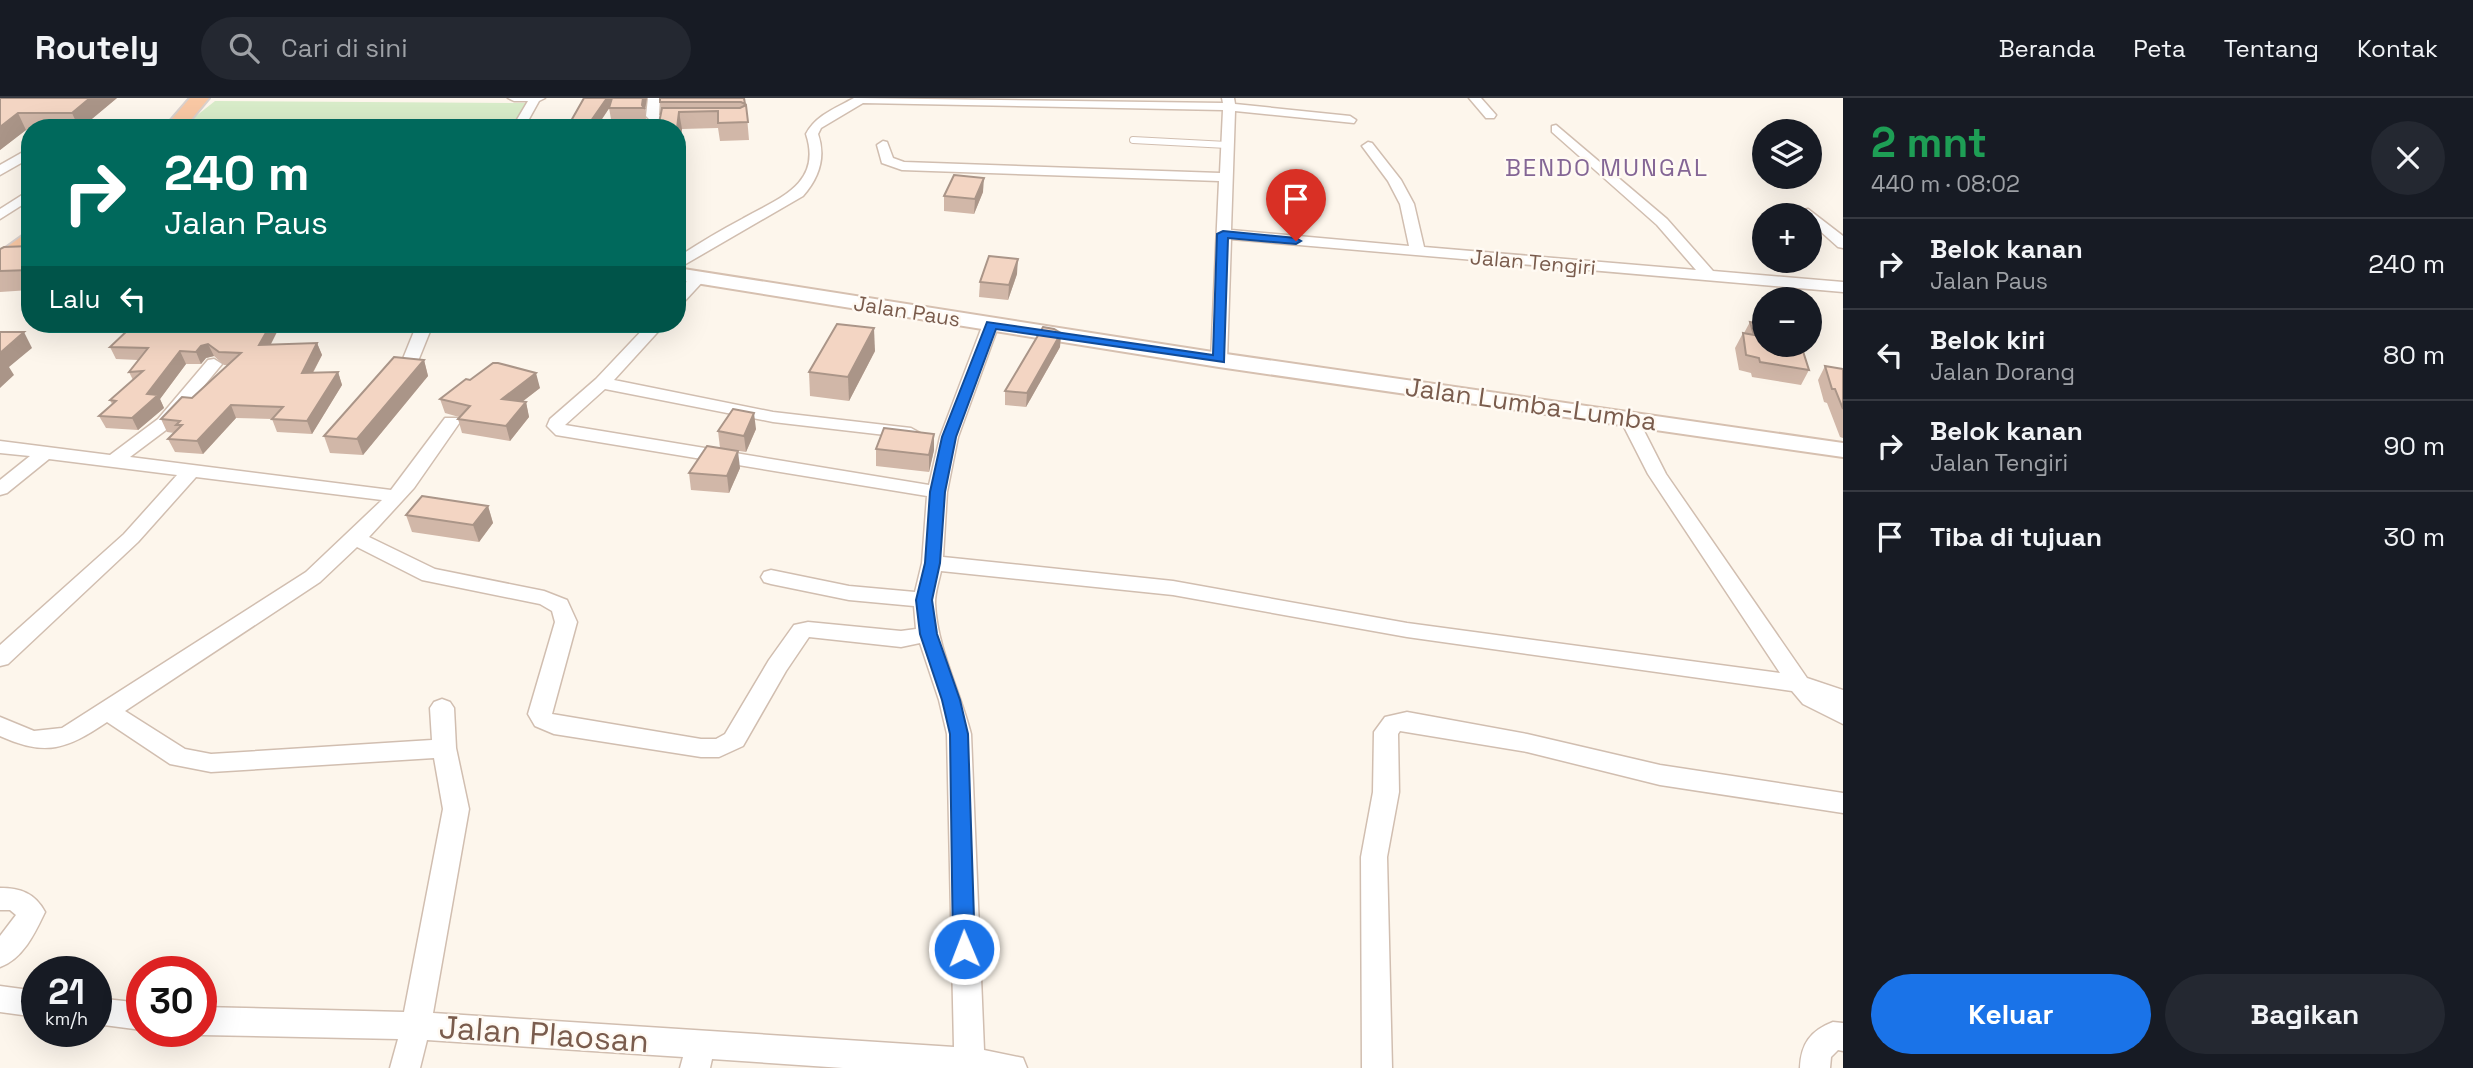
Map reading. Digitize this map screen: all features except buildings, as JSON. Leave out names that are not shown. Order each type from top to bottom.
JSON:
[{"type":"highway","points":[[160,119],[178,98]]},
{"type":"highway","points":[[181,119],[200,98]]},
{"type":"highway","points":[[0,263],[20,245]]},
{"type":"main road","name":"Jalan Paus","points":[[686,276],[1219,360]]},
{"type":"main road","name":"Jalan Lumba-Lumba","points":[[1219,360],[1843,450]]},
{"type":"street","points":[[514,98],[537,99]]},
{"type":"street","points":[[654,98],[653,116],[656,119],[703,119]]},
{"type":"street","points":[[686,259],[798,193],[811,174],[814,164],[816,143],[812,134],[816,126],[863,98],[1228,103],[1350,120]]},
{"type":"street","points":[[1475,98],[1490,115]]},
{"type":"street","points":[[524,119],[537,99]]},
{"type":"street","points":[[1219,360],[1228,103]]},
{"type":"street","points":[[1556,129],[1662,222],[1709,276]]},
{"type":"street","points":[[883,145],[887,160],[902,166],[1226,177]]},
{"type":"street","points":[[1368,146],[1394,180],[1407,204],[1418,252]]},
{"type":"street","points":[[0,171],[21,158]]},
{"type":"street","points":[[0,215],[21,200]]},
{"type":"street","points":[[1822,225],[1843,244]]},
{"type":"street","name":"Jalan Tengiri","points":[[1223,234],[1843,287]]},
{"type":"street","points":[[686,292],[699,278]]},
{"type":"street","points":[[969,1062],[959,734],[951,700],[928,634],[924,600],[932,563],[937,492],[936,436],[991,324]]},
{"type":"street","points":[[408,366],[421,333]]},
{"type":"street","points":[[649,333],[603,383],[559,419],[556,426],[562,431],[573,433],[937,492]]},
{"type":"street","points":[[112,462],[164,423],[214,364]]},
{"type":"street","points":[[603,383],[774,417],[936,436]]},
{"type":"street","points":[[1629,419],[1657,474],[1799,684],[1811,698],[1843,715]]},
{"type":"street","points":[[0,726],[33,741],[47,743],[70,735],[313,577],[355,540],[397,496],[451,422]]},
{"type":"street","points":[[0,447],[397,496]]},
{"type":"street","points":[[0,489],[45,453]]},
{"type":"street","points":[[0,658],[131,538],[191,471]]},
{"type":"street","points":[[355,540],[383,550],[429,575],[544,598],[561,604],[566,622],[540,714],[543,720],[554,725],[701,748],[719,748],[734,740],[777,666],[802,631],[808,629],[901,639],[928,634]]},
{"type":"street","points":[[932,563],[1173,588],[1407,630],[1799,684],[1843,699]]},
{"type":"street","points":[[771,577],[849,593],[924,600]]},
{"type":"street","points":[[405,1068],[416,1026],[456,809],[444,748],[442,708]]},
{"type":"street","points":[[107,711],[179,757],[211,763],[444,748]]},
{"type":"street","points":[[1377,1068],[1374,857],[1386,792],[1386,732],[1394,723],[1407,721],[1527,743],[1660,775],[1843,803]]},
{"type":"street","points":[[0,899],[16,899],[31,912],[22,931],[0,955]]},
{"type":"street","points":[[0,999],[21,1002]]},
{"type":"street","name":"Jalan Plaosan","points":[[217,1021],[416,1026],[698,1056],[969,1062],[1012,1068]]},
{"type":"street","points":[[1815,1068],[1816,1050],[1833,1036],[1843,1037]]},
{"type":"lane","points":[[1133,140],[1227,145]]},
{"type":"green space","points":[[215,101],[527,103],[517,119],[192,119]]},
{"type":"district","name":"BENDO MUNGAL","points":[[1607,167]]},
{"type":"route","points":[[964,949],[959,734],[951,700],[928,634],[924,600],[932,563],[937,492],[949,437],[991,324],[1219,360],[1223,234],[1296,241]]}]
